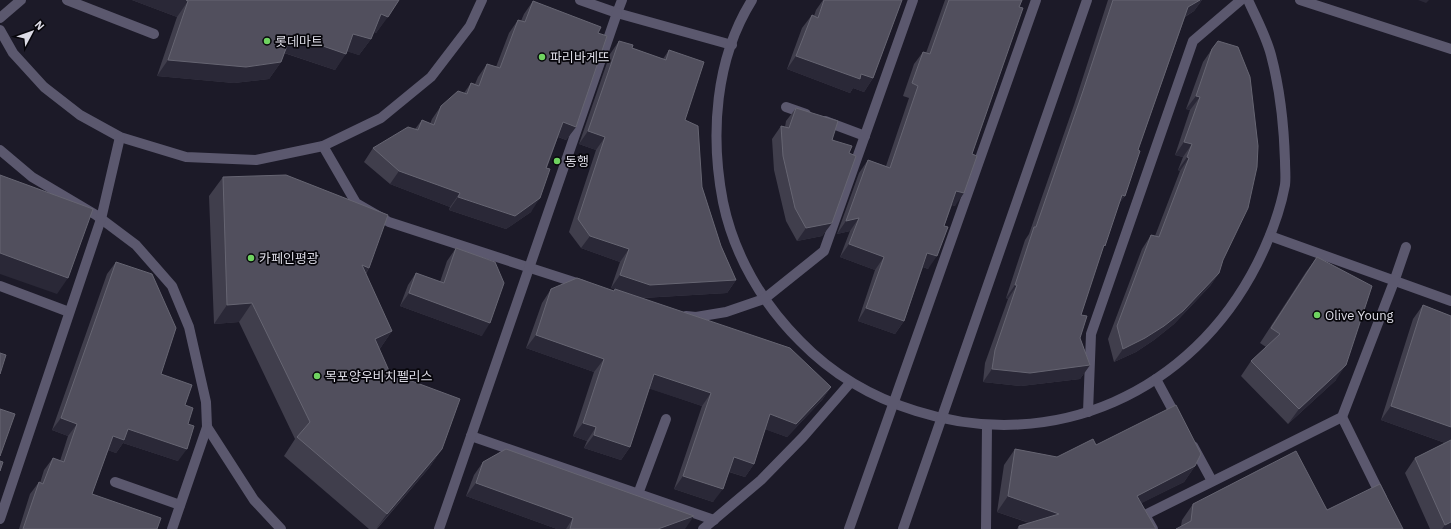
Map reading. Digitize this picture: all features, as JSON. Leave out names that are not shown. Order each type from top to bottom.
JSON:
[{"type":"street","points":[[0,18],[21,0]]},
{"type":"street","points":[[67,0],[154,34]]},
{"type":"street","points":[[0,30],[13,53],[44,87],[80,115],[120,137],[186,157],[256,160],[323,146],[381,118],[431,77],[470,26],[482,0]]},
{"type":"street","points":[[580,0],[617,13],[732,45]]},
{"type":"street","points":[[439,529],[622,0]]},
{"type":"street","points":[[752,0],[732,45],[720,88],[715,132],[718,176],[727,219],[743,260],[764,299],[785,326],[808,350],[829,369],[850,383],[893,404],[941,419],[987,425],[1021,425],[1055,420],[1088,412],[1121,399],[1156,379],[1188,356],[1218,324],[1244,288],[1270,236],[1285,184],[1284,130],[1270,53],[1248,0]]},
{"type":"street","points":[[673,314],[696,317],[726,312],[764,299],[824,251],[913,0]]},
{"type":"street","points":[[849,529],[1036,0]]},
{"type":"street","points":[[903,529],[1087,0]]},
{"type":"street","points":[[1088,412],[1091,334],[1193,41],[1241,0]]},
{"type":"street","points":[[1300,0],[1451,49]]},
{"type":"street","points":[[786,107],[865,136]]},
{"type":"street","points":[[0,519],[101,219],[120,137]]},
{"type":"street","points":[[323,146],[356,204],[389,222],[594,288]]},
{"type":"street","points":[[0,150],[32,177],[101,219],[136,245],[172,286],[189,327],[206,402],[206,427],[172,529]]},
{"type":"street","points":[[1270,236],[1395,279],[1451,301]]},
{"type":"street","points":[[1152,529],[1145,515],[1342,417],[1406,247]]},
{"type":"street","points":[[0,286],[69,312]]},
{"type":"street","points":[[1156,379],[1182,426]]},
{"type":"street","points":[[703,529],[766,474],[803,437],[850,383]]},
{"type":"street","points":[[1342,417],[1387,508]]},
{"type":"street","points":[[638,494],[666,419]]},
{"type":"street","points":[[986,529],[987,425]]},
{"type":"street","points":[[206,427],[254,500],[281,529]]},
{"type":"street","points":[[471,436],[714,520]]},
{"type":"street","points":[[1190,440],[1212,481]]},
{"type":"street","points":[[115,482],[180,504]]},
{"type":"building","name":"롯데마트","points":[[186,0],[399,0],[388,17],[381,14],[371,39],[353,34],[346,54],[291,35],[281,62],[246,67],[168,60],[188,1]]},
{"type":"building","points":[[824,0],[902,0],[873,78],[861,74],[860,79],[796,56],[812,15],[818,18]]},
{"type":"building","points":[[949,0],[1022,0],[1019,7],[1023,8],[972,154],[977,156],[964,193],[956,191],[944,226],[948,227],[937,256],[927,253],[904,321],[866,308],[884,257],[849,244],[859,218],[846,221],[868,160],[890,168],[918,86],[912,83],[923,52],[930,54]]},
{"type":"building","points":[[1113,0],[1200,0],[1188,7],[1138,150],[1140,151],[1125,196],[1122,195],[1081,315],[1087,316],[1080,338],[1090,365],[1030,373],[992,369],[995,350],[1017,285],[1015,285],[1034,227],[1036,227]]},
{"type":"building","points":[[533,1],[601,27],[598,33],[607,36],[576,127],[563,122],[546,168],[550,169],[540,198],[515,216],[458,197],[460,193],[399,171],[373,148],[408,127],[418,130],[422,120],[434,125],[441,106],[458,91],[467,94],[471,83],[479,86],[487,64],[500,68],[518,20],[525,22]]},
{"type":"building","points":[[619,41],[633,45],[632,48],[666,60],[669,50],[704,62],[685,120],[698,126],[702,187],[721,246],[736,280],[650,285],[620,275],[629,249],[590,236],[578,219],[605,137],[588,131]]},
{"type":"building","points":[[1218,41],[1238,47],[1250,77],[1258,146],[1257,167],[1248,208],[1223,260],[1219,273],[1183,311],[1164,326],[1123,349],[1117,326],[1151,235],[1159,237],[1189,158],[1187,157],[1192,144],[1184,142],[1200,97],[1196,96],[1212,49]]},
{"type":"building","points":[[796,108],[838,121],[832,140],[852,146],[849,153],[856,156],[832,223],[806,228],[795,208],[783,156],[781,126],[789,128]]},
{"type":"building","points":[[0,175],[93,209],[68,278],[0,253]]},
{"type":"building","name":"목포양우비치펠리스","points":[[286,175],[388,215],[369,268],[362,265],[392,331],[375,339],[390,373],[460,399],[442,449],[387,514],[297,437],[310,422],[252,303],[227,305],[223,177]]},
{"type":"building","points":[[456,248],[495,262],[504,283],[490,323],[409,293],[416,273],[444,283]]},
{"type":"building","points":[[1317,257],[1372,286],[1346,365],[1299,409],[1251,361],[1280,334],[1271,328]]},
{"type":"building","points":[[116,262],[152,274],[176,328],[161,374],[192,385],[185,405],[193,408],[188,424],[194,426],[187,449],[128,429],[124,440],[113,436],[92,494],[161,518],[157,529],[23,529],[39,482],[43,484],[53,458],[64,462],[77,424],[61,418]]},
{"type":"building","points":[[577,278],[614,291],[615,289],[790,348],[831,387],[796,424],[770,414],[754,464],[734,457],[723,489],[683,476],[711,393],[654,374],[630,447],[594,435],[596,427],[583,423],[604,359],[536,335],[551,289]]},
{"type":"building","points":[[1423,305],[1451,316],[1451,427],[1391,406]]},
{"type":"building","points":[[0,353],[6,355],[0,374]]},
{"type":"building","points":[[1176,405],[1201,454],[1195,466],[1137,496],[1156,529],[1019,529],[1019,526],[1059,514],[1008,496],[1015,449],[1057,457],[1093,439],[1096,445]]},
{"type":"building","points":[[0,409],[15,414],[0,456]]},
{"type":"building","points":[[1451,440],[1451,522],[1445,525],[1415,458]]},
{"type":"building","points":[[506,449],[694,516],[658,529],[570,529],[573,518],[476,483],[483,462]]},
{"type":"building","points":[[1296,451],[1327,510],[1380,484],[1403,529],[1176,529],[1191,521],[1193,504]]},
{"type":"building","points":[[0,461],[3,462],[0,471]]},
{"type":"place","name":"롯데마트","points":[[267,41]]},
{"type":"place","name":"파리바게뜨","points":[[542,57]]},
{"type":"place","name":"동행","points":[[557,161]]},
{"type":"place","name":"카페인평광","points":[[251,258]]},
{"type":"place","name":"Olive Young","points":[[1317,315]]},
{"type":"place","name":"목포양우비치펠리스","points":[[317,376]]}]
